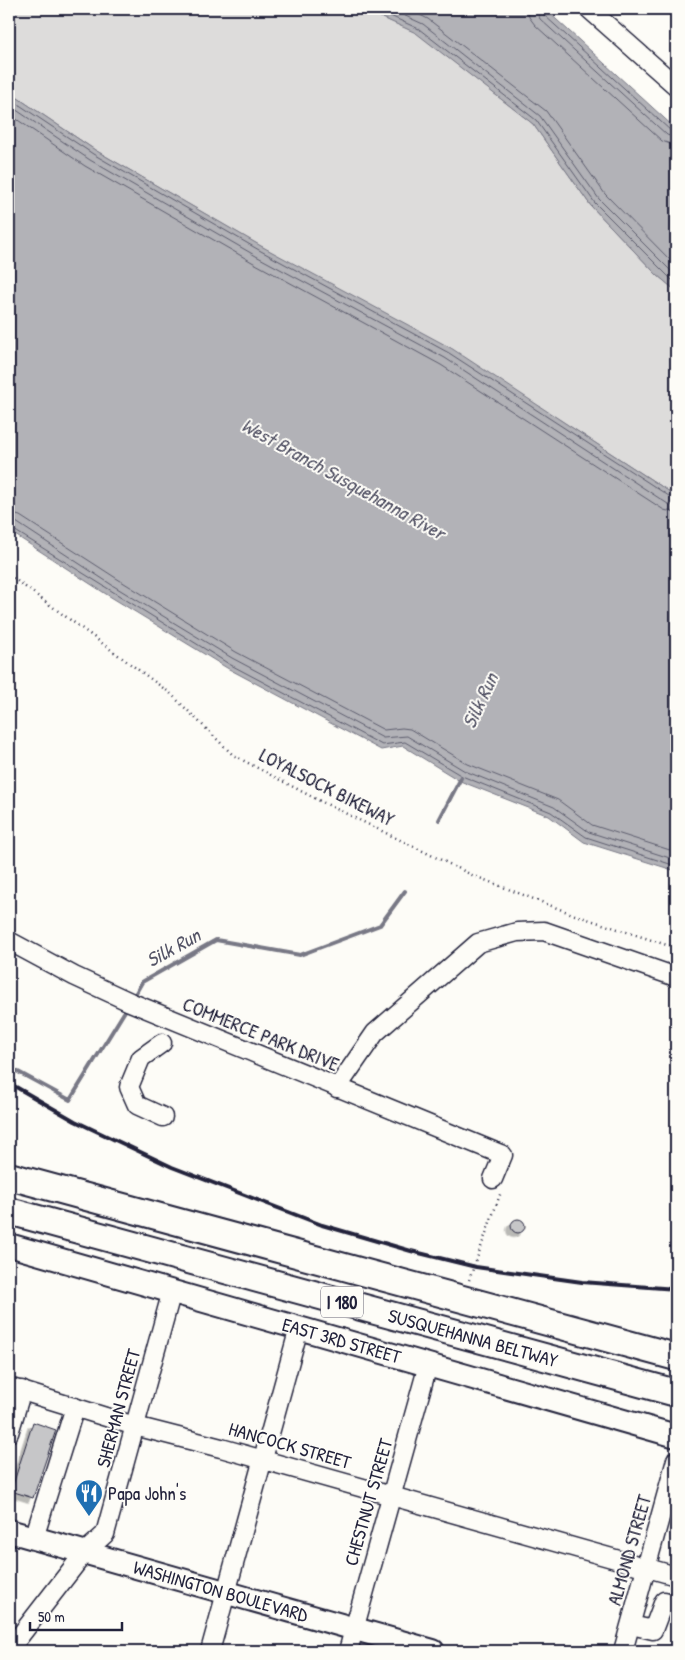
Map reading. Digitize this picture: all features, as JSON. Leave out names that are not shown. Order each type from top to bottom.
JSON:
[{"type":"highway","points":[[9,1164],[192,1226]]},
{"type":"highway","name":"SUSQUEHANNA BELTWAY","points":[[9,1176],[676,1357]]},
{"type":"highway","name":"SUSQUEHANNA BELTWAY","points":[[9,1212],[676,1393]]},
{"type":"main road","name":"EAST 3RD STREET","points":[[9,1245],[676,1436]]},
{"type":"main road","name":"WASHINGTON BOULEVARD","points":[[9,1531],[433,1651]]},
{"type":"street","points":[[589,9],[676,86]]},
{"type":"street","points":[[337,1088],[375,1033],[478,943],[489,939],[517,932],[544,931],[676,977]]},
{"type":"street","name":"COMMERCE PARK DRIVE","points":[[9,941],[32,955],[119,997],[502,1155],[498,1182]]},
{"type":"street","points":[[162,1043],[141,1058],[129,1087],[137,1105],[163,1117]]},
{"type":"street","name":"SHERMAN STREET","points":[[9,1650],[85,1552],[105,1534],[172,1291]]},
{"type":"street","points":[[210,1651],[299,1328]]},
{"type":"street","name":"CHESTNUT STREET","points":[[348,1651],[428,1365]]},
{"type":"street","points":[[9,1433],[15,1388]]},
{"type":"street","name":"HANCOCK STREET","points":[[15,1388],[135,1426],[676,1576]]},
{"type":"street","points":[[34,1538],[75,1407]]},
{"type":"street","name":"ALMOND STREET","points":[[623,1651],[676,1460]]},
{"type":"street","points":[[630,1625],[653,1630],[664,1601],[676,1604]]},
{"type":"path","name":"LOYALSOCK BIKEWAY","points":[[9,575],[170,693],[234,755],[316,799],[472,875],[575,914],[676,948]]},
{"type":"path","points":[[470,1280],[498,1182]]},
{"type":"shaded area","points":[[9,9],[363,9],[417,33],[533,124],[591,206],[657,275],[676,291],[676,496],[560,420],[95,150],[9,92]]},
{"type":"water","points":[[363,9],[545,9],[676,129],[676,291],[657,275],[591,206],[533,124],[416,33]]},
{"type":"water","name":"West Branch Susquehanna River","points":[[9,92],[95,150],[261,246],[451,348],[676,496],[676,871],[584,842],[549,816],[460,781],[403,746],[381,750],[227,668],[106,594],[9,531]]},
{"type":"building","points":[[518,1219],[523,1221],[525,1226],[523,1231],[518,1233],[513,1231],[511,1226],[513,1221]]},
{"type":"building","points":[[33,1422],[56,1430],[33,1498],[11,1491]]},
{"type":"waterway","name":"Silk Run","points":[[439,820],[461,778]]},
{"type":"waterway","name":"Silk Run","points":[[133,998],[142,982],[216,940],[300,955],[380,925],[405,891]]},
{"type":"waterway","name":"Silk Run","points":[[9,1067],[70,1100],[128,1006]]},
{"type":"railway","points":[[9,1083],[75,1121],[172,1167],[322,1225],[411,1251],[476,1267],[582,1282],[676,1289]]},
{"type":"place","name":"Papa John's","points":[[89,1517]]}]
